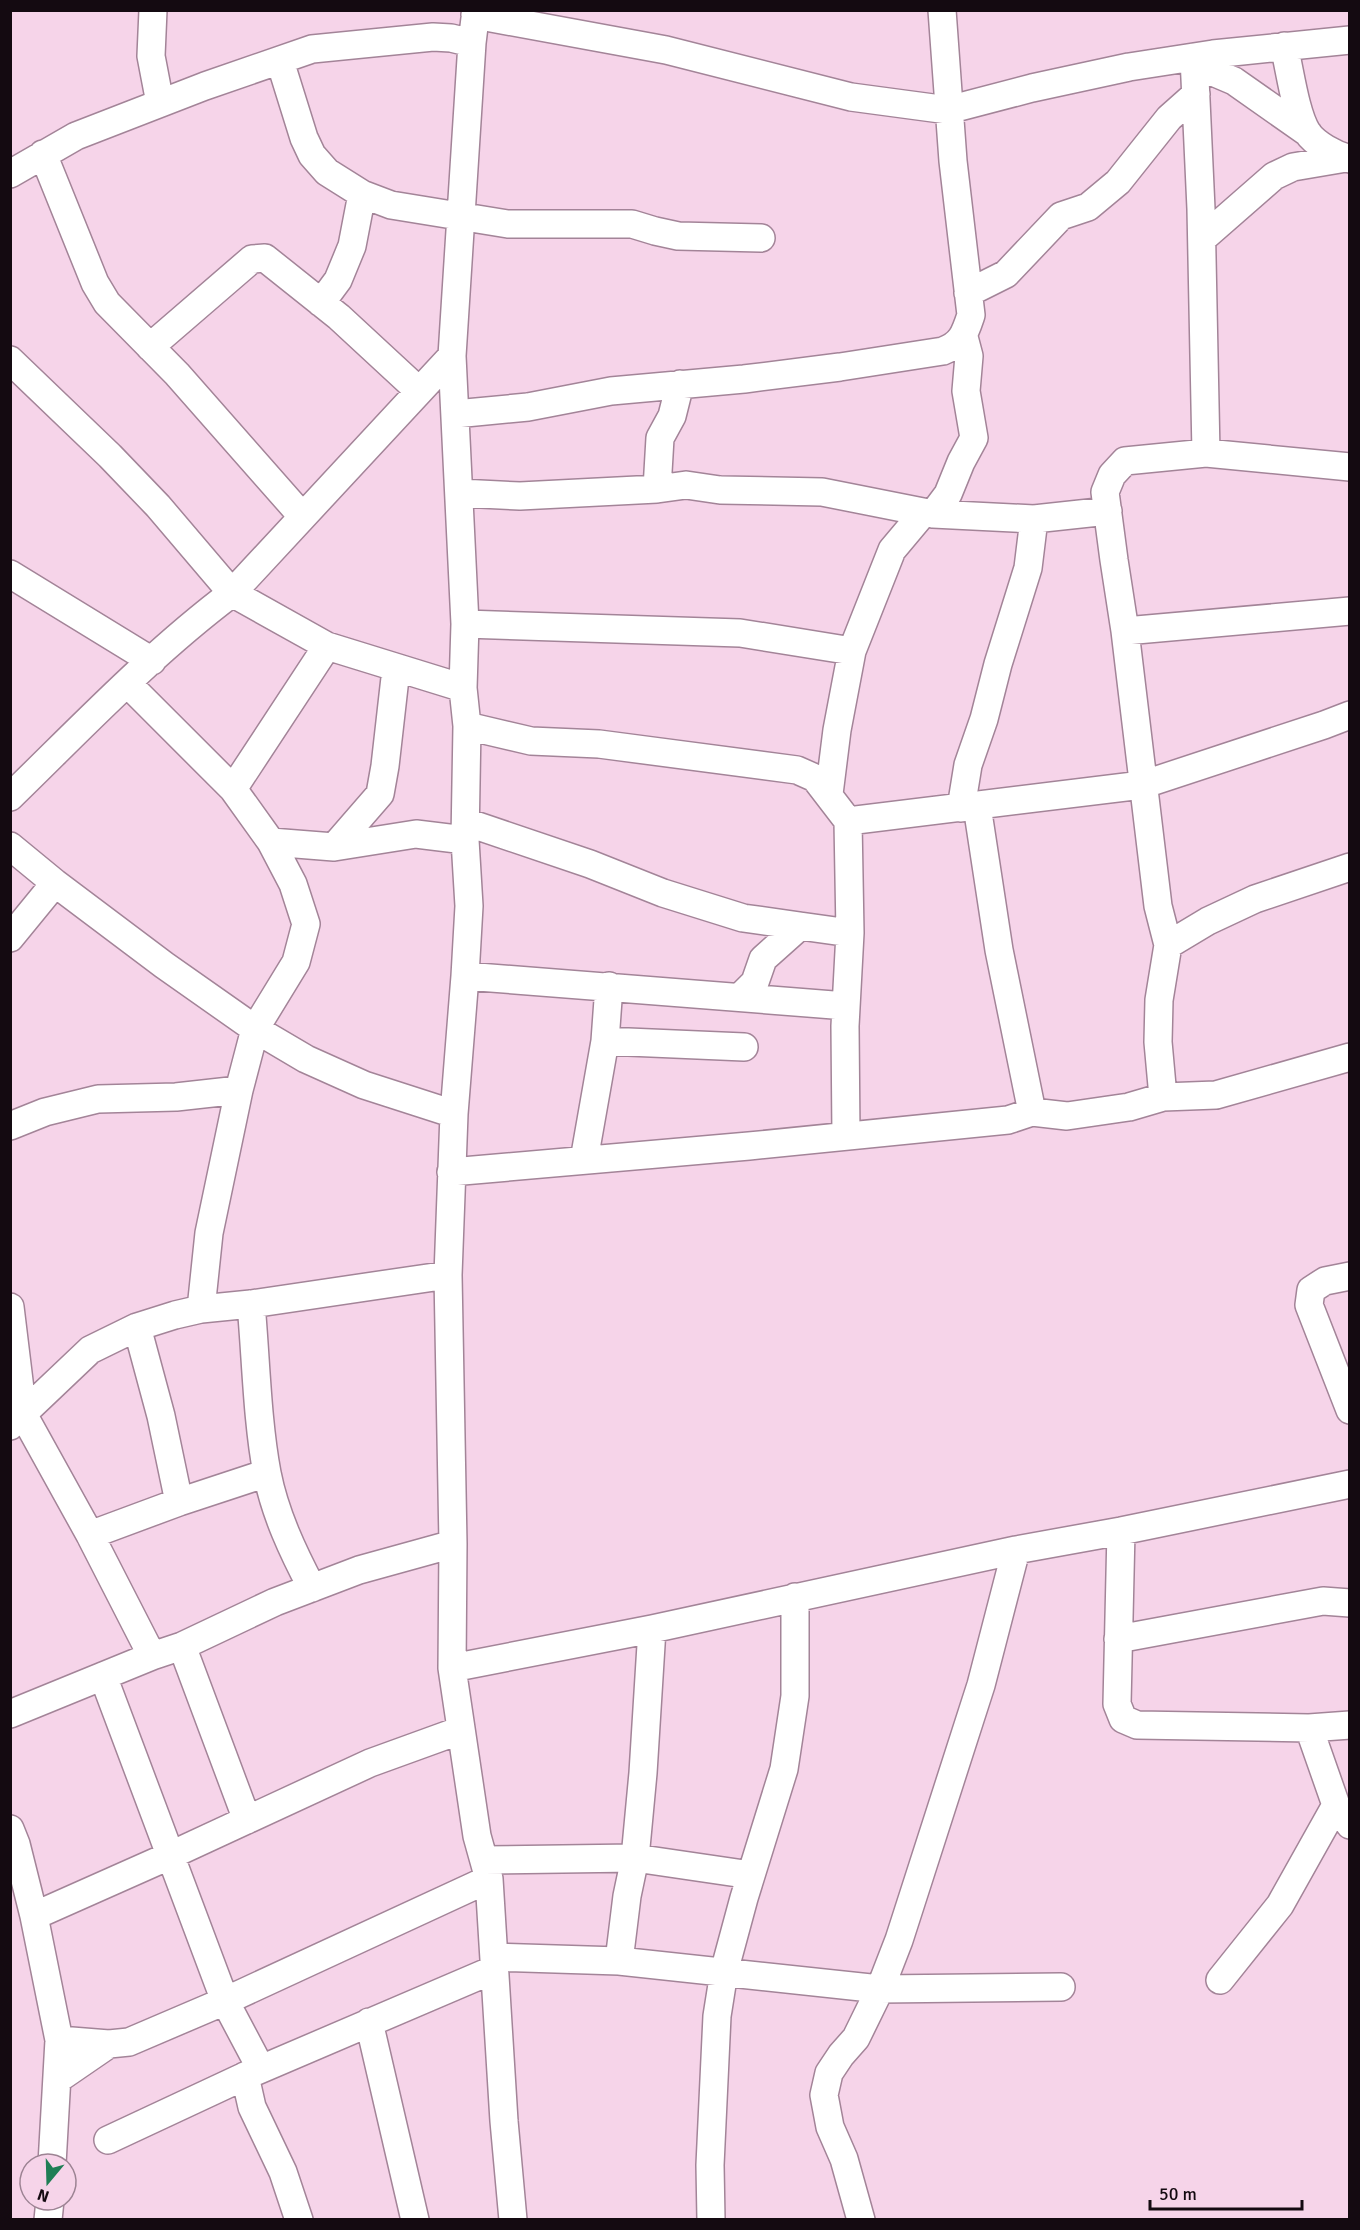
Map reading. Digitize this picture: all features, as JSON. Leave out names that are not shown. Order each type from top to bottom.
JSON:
[{"type":"street","points":[[153,10],[151,57],[160,103]]},
{"type":"street","points":[[455,414],[528,407],[611,391],[830,369],[956,347],[964,337],[971,315],[948,110],[942,10]]},
{"type":"street","points":[[513,2220],[487,1869],[477,1836],[452,1668],[453,1544],[448,1275],[454,1114],[469,906],[465,776],[467,726],[463,688],[465,624],[452,322],[476,13],[666,50],[850,97],[948,110],[1032,88],[1129,67],[1284,46],[1350,40]]},
{"type":"street","points":[[10,174],[76,136],[160,103],[312,49],[433,38],[450,38],[472,44]]},
{"type":"street","points":[[1284,46],[1301,117],[1308,133]]},
{"type":"street","points":[[1194,60],[1202,239],[1206,453]]},
{"type":"street","points":[[1194,60],[1234,81],[1308,133],[1323,147],[1348,159]]},
{"type":"street","points":[[280,61],[304,138],[312,155],[327,172],[362,194],[391,205],[508,224],[632,224],[678,236],[761,238]]},
{"type":"street","points":[[968,293],[1006,274],[1061,216],[1088,207],[1118,182],[1169,118],[1196,94]]},
{"type":"street","points":[[43,154],[95,283],[107,303],[247,452],[302,516]]},
{"type":"street","points":[[1202,239],[1274,176],[1293,167],[1348,159]]},
{"type":"street","points":[[321,303],[338,280],[352,246],[362,194]]},
{"type":"street","points":[[1201,209],[1231,212]]},
{"type":"street","points":[[150,347],[252,259],[265,258],[321,303],[419,391]]},
{"type":"street","points":[[829,794],[837,730],[852,651],[892,550],[948,494],[974,438],[966,391],[969,356],[964,337]]},
{"type":"street","points":[[10,797],[127,683],[232,593],[452,356]]},
{"type":"street","points":[[10,360],[150,498],[232,593],[327,646],[463,688]]},
{"type":"street","points":[[657,489],[660,438],[672,416],[680,384]]},
{"type":"street","points":[[1163,1097],[1158,1042],[1159,1000],[1168,945],[1158,906],[1125,632],[1105,492],[1112,475],[1125,461],[1206,453],[1350,467]]},
{"type":"street","points":[[460,493],[520,496],[657,489],[686,485],[720,490],[822,492],[928,514],[1034,519],[1108,511]]},
{"type":"street","points":[[1032,1112],[969,807],[968,765],[1028,568],[1034,519]]},
{"type":"street","points":[[10,574],[152,661]]},
{"type":"street","points":[[1125,632],[1350,611]]},
{"type":"street","points":[[465,624],[740,633],[852,651]]},
{"type":"street","points":[[233,789],[327,646]]},
{"type":"street","points":[[334,847],[380,795],[396,669]]},
{"type":"street","points":[[127,683],[233,789],[271,842],[293,884],[306,924],[296,962],[255,1029],[239,1090],[209,1233],[201,1309]]},
{"type":"street","points":[[848,821],[1142,785],[1324,725],[1350,714]]},
{"type":"street","points":[[467,726],[531,741],[599,744],[797,771],[815,778],[848,821],[850,933],[846,1006],[846,1136]]},
{"type":"street","points":[[271,842],[334,847],[416,834],[466,831],[590,864],[663,893],[743,918],[850,933]]},
{"type":"street","points":[[10,846],[164,965],[255,1029],[306,1059],[364,1085],[454,1114]]},
{"type":"street","points":[[1168,945],[1208,921],[1255,899],[1350,867]]},
{"type":"street","points":[[10,938],[55,883]]},
{"type":"street","points":[[741,996],[755,982],[763,959],[800,926]]},
{"type":"street","points":[[465,976],[846,1006]]},
{"type":"street","points":[[584,1160],[605,1041],[609,986]]},
{"type":"street","points":[[605,1041],[744,1047]]},
{"type":"street","points":[[451,1172],[1008,1120],[1032,1112],[1067,1116],[1130,1107],[1163,1097],[1216,1095],[1350,1058]]},
{"type":"street","points":[[10,1126],[45,1112],[98,1099],[176,1097],[239,1090]]},
{"type":"street","points":[[17,1420],[90,1350],[136,1327],[201,1309],[251,1304],[448,1275]]},
{"type":"street","points":[[1350,1276],[1325,1281],[1311,1290],[1309,1305],[1350,1410]]},
{"type":"street","points":[[251,1304],[267,1473],[280,1517],[295,1555],[312,1588]]},
{"type":"street","points":[[10,1307],[17,1420],[90,1535],[152,1656]]},
{"type":"street","points":[[136,1327],[161,1416],[179,1502]]},
{"type":"street","points":[[90,1535],[267,1473]]},
{"type":"street","points":[[452,1668],[652,1629],[1016,1550],[1350,1484]]},
{"type":"street","points":[[1121,1531],[1117,1704],[1123,1719],[1137,1725],[1309,1728],[1350,1725]]},
{"type":"street","points":[[10,1714],[182,1646],[275,1602],[359,1570],[453,1544]]},
{"type":"street","points":[[861,2220],[844,2159],[830,2127],[824,2095],[829,2073],[856,2038],[880,1989],[899,1941],[981,1684],[1016,1550]]},
{"type":"street","points":[[711,2220],[710,2165],[717,2027],[724,1972],[783,1769],[795,1696],[795,1597]]},
{"type":"street","points":[[1118,1639],[1323,1601],[1350,1604]]},
{"type":"street","points":[[619,1961],[627,1896],[635,1858],[652,1629]]},
{"type":"street","points":[[182,1646],[247,1820]]},
{"type":"street","points":[[103,1676],[225,2001],[241,2033],[236,2080],[284,2172],[299,2220]]},
{"type":"street","points":[[1220,1980],[1280,1905],[1343,1815],[1309,1728]]},
{"type":"street","points":[[34,1916],[370,1763],[461,1730]]},
{"type":"street","points":[[10,1829],[34,1916],[59,2040],[53,2152]]},
{"type":"street","points":[[59,2040],[109,2044],[129,2042],[225,2001],[487,1869],[635,1858],[751,1875]]},
{"type":"street","points":[[108,2140],[495,1963],[619,1961],[880,1989],[1061,1987]]},
{"type":"street","points":[[369,2022],[415,2220]]},
{"type":"street","points":[[236,2080],[241,2033]]},
{"type":"street","points":[[58,2079],[109,2044]]}]
